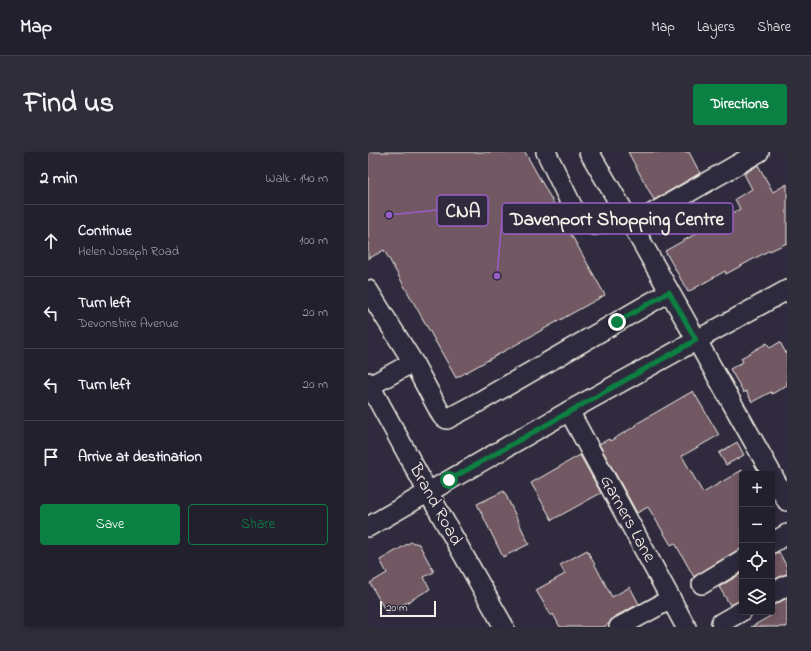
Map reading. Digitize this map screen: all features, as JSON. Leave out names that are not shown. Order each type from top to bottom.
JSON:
[{"type":"street","points":[[546,152],[574,210],[581,220],[594,225],[630,222],[758,152]]},
{"type":"street","points":[[589,152],[787,501]]},
{"type":"street","points":[[368,290],[413,362],[442,416],[447,419],[669,292]]},
{"type":"street","points":[[368,527],[569,411],[787,290]]},
{"type":"street","points":[[369,384],[413,362]]},
{"type":"street","name":"Brand Road","points":[[369,384],[428,492],[496,624]]},
{"type":"street","name":"Garners Lane","points":[[569,411],[685,627]]},
{"type":"street","points":[[775,541],[787,534]]},
{"type":"street","points":[[702,584],[739,562]]},
{"type":"street","points":[[775,592],[787,585]]},
{"type":"street","points":[[620,627],[671,599]]},
{"type":"street","points":[[721,623],[739,613]]},
{"type":"building","points":[[368,152],[525,152],[605,295],[456,378],[384,250],[368,259]]},
{"type":"building","points":[[628,152],[689,152],[700,173],[654,200]]},
{"type":"building","points":[[758,165],[773,192],[787,184],[787,243],[770,250],[726,274],[725,271],[688,292],[665,251],[740,209],[735,199],[752,189],[744,174]]},
{"type":"building","points":[[780,342],[787,355],[787,385],[772,394],[771,392],[752,402],[746,391],[744,393],[730,369],[743,362],[741,358],[767,343],[770,348]]},
{"type":"building","points":[[693,391],[719,435],[682,456],[703,493],[739,472],[739,550],[694,577],[675,543],[671,545],[648,507],[637,513],[599,444],[609,439],[610,441],[637,425],[636,424]]},
{"type":"building","points":[[737,442],[744,455],[726,465],[719,453]]},
{"type":"building","points":[[580,455],[601,493],[552,520],[531,483]]},
{"type":"building","points":[[504,491],[529,544],[503,557],[477,504]]},
{"type":"building","points":[[411,542],[419,544],[434,572],[424,577],[430,589],[387,614],[370,583],[387,573],[380,560]]},
{"type":"building","points":[[587,550],[612,597],[630,587],[639,604],[614,617],[609,624],[603,627],[560,627],[553,614],[551,616],[536,590],[565,574],[560,565]]},
{"type":"building","points":[[779,552],[787,567],[787,574],[775,579],[775,579],[775,553]]},
{"type":"building","points":[[739,575],[739,601],[730,605],[719,587]]},
{"type":"building","points":[[787,598],[787,627],[751,627],[772,615],[775,615],[775,604]]},
{"type":"place","name":"CNA","points":[[389,215]]},
{"type":"place","name":"Davenport Shopping Centre","points":[[497,276]]},
{"type":"route","points":[[449,480],[696,340],[669,292],[617,322]]}]
